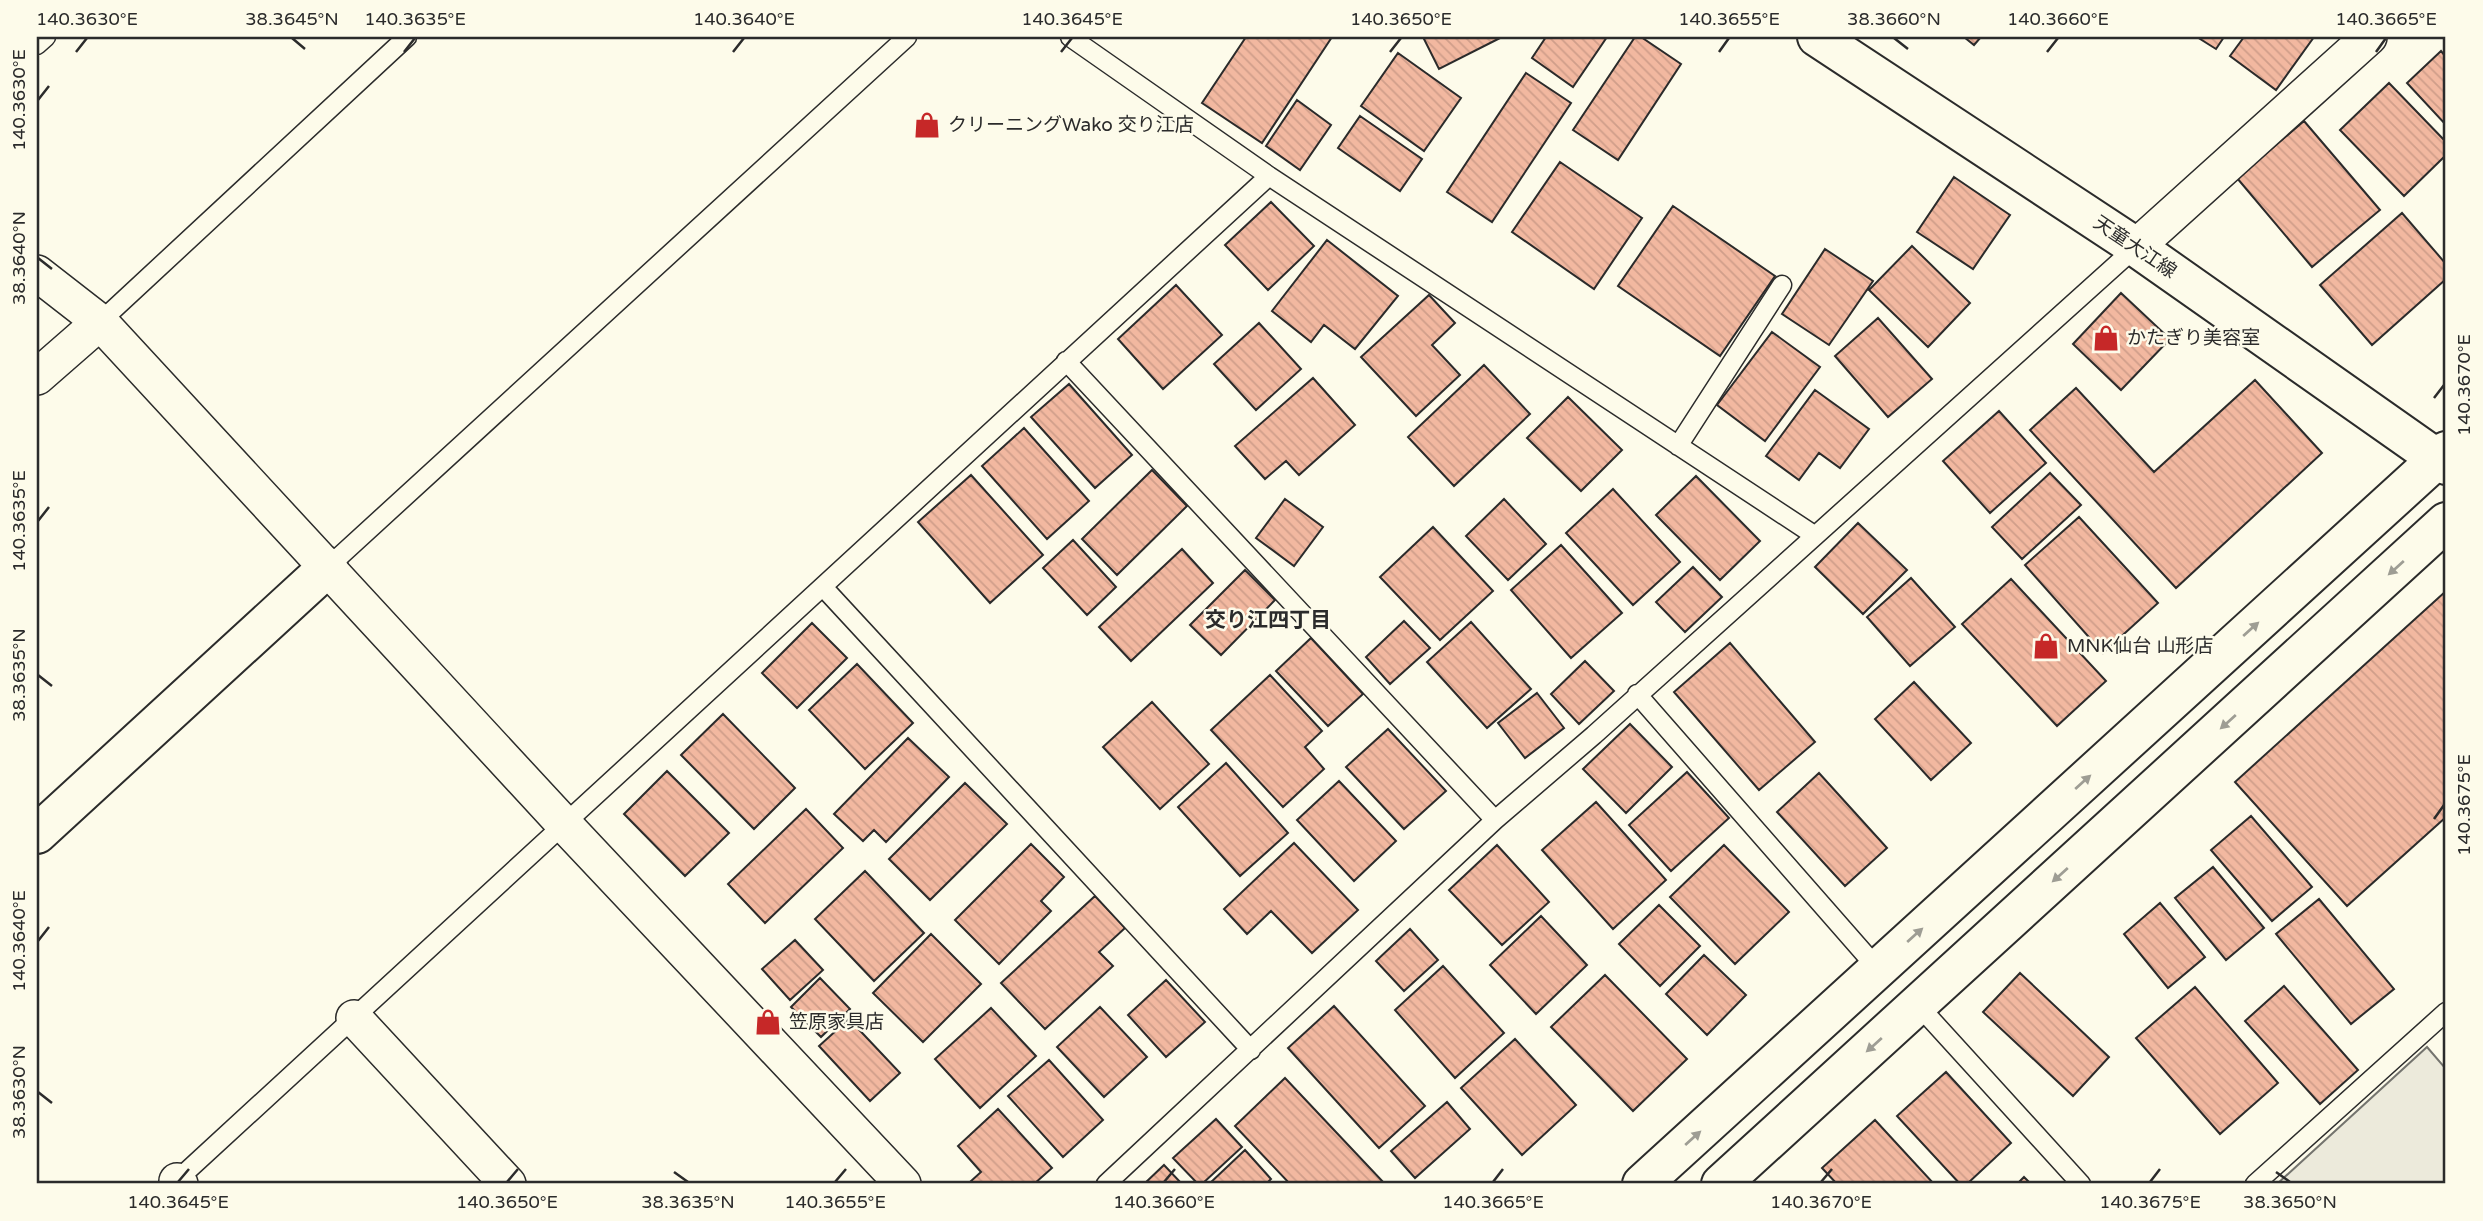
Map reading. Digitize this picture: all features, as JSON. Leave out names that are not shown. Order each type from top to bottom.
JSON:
[{"type":"street","name":"天童大江線","points":[[1817,37],[2136,247],[2444,458]]},
{"type":"street","points":[[2136,247],[2369,37]]},
{"type":"street","points":[[37,273],[100,322],[563,823],[903,1184]]},
{"type":"street","points":[[37,377],[100,322]]},
{"type":"street","points":[[1642,1184],[2444,458]]},
{"type":"street","points":[[1721,1184],[2446,522]]},
{"type":"street","points":[[37,834],[328,568]]},
{"type":"street","points":[[354,1018],[508,1184]]},
{"type":"lane","points":[[37,45],[46,37]]},
{"type":"lane","points":[[100,322],[407,37]]},
{"type":"lane","points":[[328,568],[907,37]]},
{"type":"lane","points":[[1070,37],[1269,176],[1814,535]]},
{"type":"lane","points":[[177,1183],[563,823],[1269,176]]},
{"type":"lane","points":[[1106,1184],[1495,820],[2136,247]]},
{"type":"lane","points":[[1678,446],[1782,285]]},
{"type":"lane","points":[[1066,361],[1495,820]]},
{"type":"lane","points":[[822,587],[1251,1050]]},
{"type":"lane","points":[[1637,694],[1878,969]]},
{"type":"lane","points":[[1918,1005],[2081,1184]]},
{"type":"lane","points":[[2255,1184],[2440,1018],[2446,1038]]},
{"type":"shaded area","points":[[2427,1047],[2446,1069],[2446,1184],[2277,1184]]},
{"type":"building","points":[[1246,37],[1332,37],[1262,143],[1202,103]]},
{"type":"building","points":[[1423,37],[1502,37],[1439,69]]},
{"type":"building","points":[[1546,37],[1607,37],[1573,87],[1532,58]]},
{"type":"building","points":[[1635,37],[1641,37],[1681,64],[1618,160],[1573,130]]},
{"type":"building","points":[[1964,37],[1981,37],[1974,45]]},
{"type":"building","points":[[2197,37],[2224,37],[2216,49]]},
{"type":"building","points":[[2244,37],[2314,37],[2276,90],[2230,56]]},
{"type":"building","points":[[2441,51],[2446,57],[2446,125],[2407,83]]},
{"type":"building","points":[[1398,53],[1461,98],[1424,151],[1361,106]]},
{"type":"building","points":[[1526,73],[1571,103],[1492,222],[1447,192]]},
{"type":"building","points":[[2389,83],[2446,142],[2446,155],[2404,196],[2340,130]]},
{"type":"building","points":[[1297,100],[1331,125],[1300,170],[1266,146]]},
{"type":"building","points":[[1360,116],[1422,159],[1400,191],[1338,148]]},
{"type":"building","points":[[2304,121],[2380,210],[2312,267],[2237,178]]},
{"type":"building","points":[[1560,162],[1642,218],[1594,289],[1512,232]]},
{"type":"building","points":[[1954,177],[2010,215],[1973,269],[1917,232]]},
{"type":"building","points":[[1271,202],[1314,246],[1268,290],[1225,245]]},
{"type":"building","points":[[1673,206],[1775,276],[1720,356],[1618,286]]},
{"type":"building","points":[[2402,213],[2446,264],[2446,279],[2372,345],[2320,285]]},
{"type":"building","points":[[1327,240],[1398,296],[1355,349],[1324,325],[1311,342],[1272,311]]},
{"type":"building","points":[[1912,246],[1970,303],[1928,347],[1869,290]]},
{"type":"building","points":[[1825,249],[1873,281],[1829,345],[1782,314]]},
{"type":"building","points":[[1176,285],[1222,335],[1163,389],[1118,339]]},
{"type":"building","points":[[2121,293],[2170,339],[2121,390],[2073,344]]},
{"type":"building","points":[[1429,295],[1455,323],[1432,345],[1460,375],[1416,416],[1361,357]]},
{"type":"building","points":[[1878,318],[1932,379],[1888,417],[1835,356]]},
{"type":"building","points":[[1259,323],[1301,369],[1256,410],[1214,364]]},
{"type":"building","points":[[1772,332],[1820,367],[1765,441],[1717,405]]},
{"type":"building","points":[[1484,365],[1530,414],[1454,486],[1408,437]]},
{"type":"building","points":[[1313,378],[1355,425],[1299,475],[1286,461],[1265,479],[1235,446]]},
{"type":"building","points":[[2255,380],[2322,453],[2176,588],[2030,430],[2076,388],[2154,472]]},
{"type":"building","points":[[1069,384],[1132,455],[1095,488],[1031,417]]},
{"type":"building","points":[[1815,390],[1869,429],[1840,468],[1819,453],[1799,480],[1766,456]]},
{"type":"building","points":[[1568,397],[1622,450],[1581,491],[1527,438]]},
{"type":"building","points":[[1999,411],[2046,463],[1990,513],[1943,461]]},
{"type":"building","points":[[1024,428],[1089,501],[1047,539],[982,466]]},
{"type":"building","points":[[1152,470],[1187,506],[1117,575],[1082,539]]},
{"type":"building","points":[[2050,473],[2081,505],[2022,559],[1992,527]]},
{"type":"building","points":[[971,475],[1043,555],[990,603],[918,522]]},
{"type":"building","points":[[1696,476],[1760,541],[1720,580],[1656,515]]},
{"type":"building","points":[[1613,489],[1680,562],[1633,605],[1566,533]]},
{"type":"building","points":[[1285,499],[1323,527],[1294,566],[1256,538]]},
{"type":"building","points":[[1504,499],[1546,544],[1508,580],[1466,536]]},
{"type":"building","points":[[2079,517],[2158,603],[2103,653],[2025,565]]},
{"type":"building","points":[[1858,523],[1907,570],[1863,614],[1815,567]]},
{"type":"building","points":[[1433,527],[1493,591],[1440,640],[1380,577]]},
{"type":"building","points":[[1073,540],[1116,587],[1087,615],[1043,568]]},
{"type":"building","points":[[1561,545],[1622,613],[1571,658],[1511,590]]},
{"type":"building","points":[[1182,549],[1213,583],[1131,661],[1099,627]]},
{"type":"building","points":[[1693,567],[1722,597],[1685,632],[1656,602]]},
{"type":"building","points":[[1245,570],[1275,600],[1221,655],[1190,625]]},
{"type":"building","points":[[1911,578],[1955,627],[1910,666],[1867,617]]},
{"type":"building","points":[[2011,579],[2106,681],[2057,726],[1962,624]]},
{"type":"building","points":[[2446,591],[2446,817],[2347,906],[2235,782]]},
{"type":"building","points":[[1404,621],[1430,648],[1390,684],[1366,657]]},
{"type":"building","points":[[1471,622],[1531,689],[1487,728],[1427,662]]},
{"type":"building","points":[[812,623],[847,658],[797,708],[762,673]]},
{"type":"building","points":[[1311,638],[1363,694],[1328,726],[1276,671]]},
{"type":"building","points":[[1730,643],[1815,742],[1759,790],[1674,692]]},
{"type":"building","points":[[1585,661],[1614,691],[1579,724],[1551,694]]},
{"type":"building","points":[[857,664],[913,723],[865,769],[809,710]]},
{"type":"building","points":[[1270,675],[1322,731],[1305,747],[1324,769],[1283,807],[1211,730]]},
{"type":"building","points":[[1914,682],[1971,743],[1931,780],[1875,719]]},
{"type":"building","points":[[1537,693],[1564,728],[1525,758],[1498,723]]},
{"type":"building","points":[[1152,702],[1209,764],[1160,809],[1103,747]]},
{"type":"building","points":[[723,714],[795,788],[754,829],[681,755]]},
{"type":"building","points":[[1630,724],[1672,767],[1626,813],[1583,769]]},
{"type":"building","points":[[1388,729],[1446,791],[1404,829],[1346,767]]},
{"type":"building","points":[[908,738],[949,777],[886,842],[874,830],[863,841],[834,814]]},
{"type":"building","points":[[1226,763],[1288,833],[1240,876],[1178,807]]},
{"type":"building","points":[[667,771],[729,833],[685,876],[624,814]]},
{"type":"building","points":[[1687,772],[1729,818],[1671,871],[1629,825]]},
{"type":"building","points":[[1819,773],[1887,848],[1845,886],[1777,812]]},
{"type":"building","points":[[1339,781],[1396,841],[1354,881],[1297,820]]},
{"type":"building","points":[[965,783],[1007,824],[930,900],[889,859]]},
{"type":"building","points":[[1596,802],[1666,880],[1613,929],[1542,850]]},
{"type":"building","points":[[806,809],[843,848],[765,923],[728,884]]},
{"type":"building","points":[[2251,816],[2312,887],[2272,921],[2211,850]]},
{"type":"building","points":[[1294,843],[1358,910],[1312,953],[1271,911],[1247,934],[1224,909]]},
{"type":"building","points":[[1031,844],[1064,877],[1041,901],[1051,911],[999,964],[955,920]]},
{"type":"building","points":[[1497,845],[1549,902],[1502,945],[1449,890]]},
{"type":"building","points":[[1724,845],[1789,912],[1735,964],[1670,897]]},
{"type":"building","points":[[2213,867],[2264,928],[2226,960],[2175,898]]},
{"type":"building","points":[[865,871],[924,933],[874,981],[815,919]]},
{"type":"building","points":[[1095,896],[1125,928],[1099,952],[1113,966],[1045,1029],[1001,983]]},
{"type":"building","points":[[2319,899],[2394,989],[2351,1024],[2276,934]]},
{"type":"building","points":[[2160,903],[2205,957],[2168,988],[2124,934]]},
{"type":"building","points":[[1659,905],[1700,946],[1660,986],[1619,944]]},
{"type":"building","points":[[1541,916],[1587,965],[1536,1014],[1490,965]]},
{"type":"building","points":[[1410,929],[1438,960],[1404,991],[1376,961]]},
{"type":"building","points":[[931,934],[981,984],[923,1042],[873,993]]},
{"type":"building","points":[[795,940],[823,970],[790,1000],[762,969]]},
{"type":"building","points":[[1704,955],[1746,995],[1707,1035],[1666,994]]},
{"type":"building","points":[[1443,966],[1504,1033],[1455,1078],[1395,1010]]},
{"type":"building","points":[[2020,973],[2109,1057],[2073,1096],[1983,1012]]},
{"type":"building","points":[[1605,975],[1687,1059],[1633,1111],[1551,1027]]},
{"type":"building","points":[[820,978],[850,1009],[821,1037],[791,1007]]},
{"type":"building","points":[[1166,980],[1205,1022],[1166,1057],[1128,1015]]},
{"type":"building","points":[[2284,986],[2358,1070],[2320,1104],[2245,1021]]},
{"type":"building","points":[[2195,987],[2278,1083],[2220,1134],[2136,1038]]},
{"type":"building","points":[[1334,1006],[1425,1106],[1379,1148],[1288,1048]]},
{"type":"building","points":[[1100,1007],[1147,1057],[1104,1097],[1057,1047]]},
{"type":"building","points":[[991,1008],[1036,1056],[980,1108],[935,1059]]},
{"type":"building","points":[[849,1019],[900,1073],[870,1101],[819,1046]]},
{"type":"building","points":[[1515,1039],[1576,1105],[1522,1155],[1461,1088]]},
{"type":"building","points":[[1049,1060],[1103,1120],[1063,1157],[1008,1096]]},
{"type":"building","points":[[1946,1072],[2011,1143],[1967,1184],[1960,1184],[1897,1116]]},
{"type":"building","points":[[1285,1078],[1385,1184],[1290,1184],[1235,1126]]},
{"type":"building","points":[[1447,1102],[1470,1129],[1415,1178],[1391,1151]]},
{"type":"building","points":[[998,1109],[1052,1168],[1034,1184],[970,1182],[981,1172],[958,1146]]},
{"type":"building","points":[[1216,1119],[1242,1147],[1202,1184],[1198,1184],[1173,1158]]},
{"type":"building","points":[[1875,1120],[1934,1184],[1837,1184],[1822,1168]]},
{"type":"building","points":[[1245,1150],[1271,1179],[1266,1184],[1209,1184]]},
{"type":"building","points":[[1164,1165],[1182,1184],[1144,1184]]},
{"type":"building","points":[[2024,1177],[2031,1184],[2017,1184]]},
{"type":"place","name":"クリーニングWako 交り江店","points":[[927,125]]},
{"type":"place","name":"かたぎり美容室","points":[[2106,338]]},
{"type":"place","name":"MNK仙台 山形店","points":[[2046,646]]},
{"type":"place","name":"笠原家具店","points":[[768,1022]]},
{"type":"district","name":"交り江四丁目","points":[[1268,620]]}]
